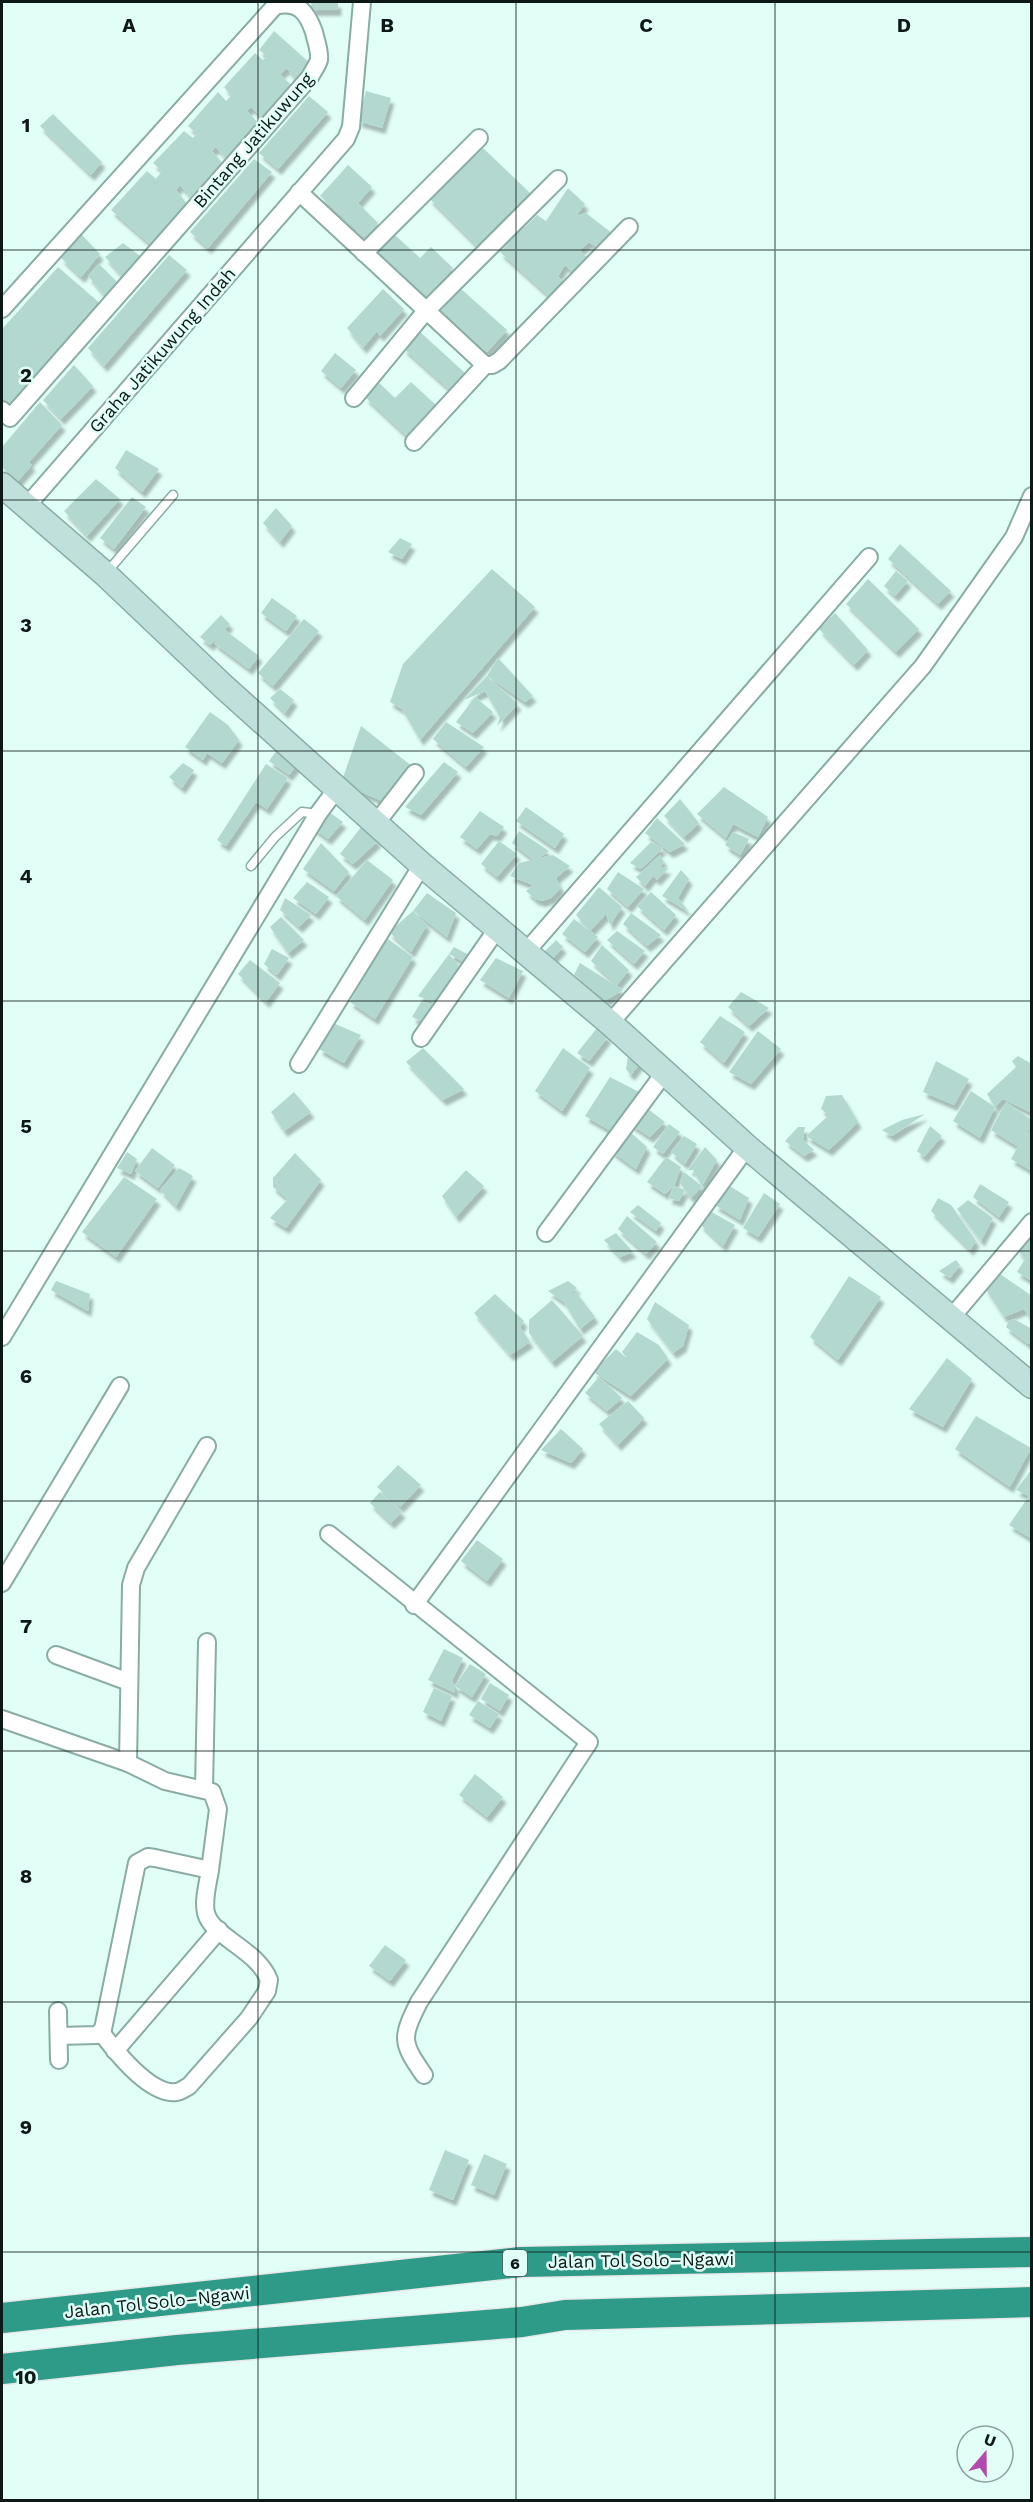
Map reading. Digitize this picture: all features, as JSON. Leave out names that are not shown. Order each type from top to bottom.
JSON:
[{"type":"highway","name":"Jalan Tol Solo–Ngawi","points":[[2,2318],[521,2262],[1032,2252]]},
{"type":"highway","points":[[2,2369],[177,2350],[522,2322],[565,2315],[1032,2302]]},
{"type":"street","name":"Bintang Jatikuwung","points":[[2,309],[275,6],[286,2],[299,6],[308,16],[320,51],[318,63],[310,76],[10,418],[2,410]]},
{"type":"street","name":"Graha Jatikuwung Indah","points":[[26,508],[340,147],[351,128],[362,2]]},
{"type":"street","points":[[364,254],[479,138]]},
{"type":"street","points":[[354,398],[425,312],[558,179]]},
{"type":"street","points":[[299,192],[425,312],[485,365],[492,365],[499,361],[629,227]]},
{"type":"street","points":[[414,442],[485,365]]},
{"type":"street","points":[[2,485],[105,574],[224,687],[377,822],[422,865],[610,1023],[747,1147],[1032,1386]]},
{"type":"street","points":[[610,1023],[923,666],[1014,537],[1032,496]]},
{"type":"street","points":[[525,953],[869,557]]},
{"type":"street","points":[[377,822],[414,773]]},
{"type":"street","points":[[2,1337],[318,814],[338,788]]},
{"type":"street","points":[[299,1064],[422,865]]},
{"type":"street","points":[[421,1038],[496,929]]},
{"type":"street","points":[[546,1233],[666,1072]]},
{"type":"street","points":[[414,1605],[747,1147]]},
{"type":"street","points":[[951,1318],[1032,1222]]},
{"type":"street","points":[[2,1583],[120,1386]]},
{"type":"street","points":[[128,1763],[131,1585],[136,1568],[207,1446]]},
{"type":"street","points":[[329,1534],[414,1605],[589,1742],[418,2002],[405,2037],[407,2051],[424,2075]]},
{"type":"street","points":[[204,1789],[207,1642]]},
{"type":"street","points":[[56,1655],[129,1682]]},
{"type":"street","points":[[2,1719],[128,1763],[165,1781],[212,1792],[218,1803],[205,1905],[206,1916],[219,1930],[258,1960],[269,1980],[267,1991],[249,2018],[189,2086],[176,2092],[163,2090],[130,2067],[101,2032]]},
{"type":"street","points":[[101,2032],[108,2011],[137,1863],[148,1857],[210,1870]]},
{"type":"street","points":[[115,2051],[219,1930]]},
{"type":"street","points":[[58,2011],[59,2060]]},
{"type":"street","points":[[58,2036],[86,2036],[101,2032]]},
{"type":"lane","points":[[105,574],[173,495]]},
{"type":"lane","points":[[251,866],[275,837],[302,812],[318,814]]},
{"type":"building","points":[[311,2],[338,2],[338,10],[312,10]]},
{"type":"building","points":[[274,31],[312,65],[298,85],[287,68],[280,74],[294,88],[264,120],[251,107],[247,111],[260,125],[228,161],[216,147],[212,151],[225,166],[193,200],[180,185],[176,190],[188,205],[150,244],[111,210],[147,171],[156,179],[162,171],[153,163],[184,131],[193,138],[197,134],[188,126],[218,92],[226,101],[231,96],[224,87],[255,53],[263,60],[267,56],[259,50]]},
{"type":"building","points":[[366,91],[391,98],[382,128],[358,121]]},
{"type":"building","points":[[309,96],[328,112],[278,169],[259,153]]},
{"type":"building","points":[[53,114],[102,162],[91,175],[40,126]]},
{"type":"building","points":[[483,148],[530,193],[477,246],[429,198]]},
{"type":"building","points":[[254,159],[272,172],[208,248],[190,232]]},
{"type":"building","points":[[348,165],[372,187],[358,203],[378,223],[365,237],[320,196]]},
{"type":"building","points":[[568,188],[585,204],[576,216],[586,213],[613,234],[599,249],[589,242],[580,250],[589,260],[576,276],[565,265],[558,276],[566,286],[551,298],[500,252],[516,235],[519,226],[525,227],[537,215],[546,221]]},
{"type":"building","points":[[81,234],[100,254],[81,277],[61,258]]},
{"type":"building","points":[[395,235],[420,258],[431,247],[453,268],[426,297],[378,252]]},
{"type":"building","points":[[123,243],[144,259],[124,278],[105,257]]},
{"type":"building","points":[[169,255],[187,270],[104,366],[88,348]]},
{"type":"building","points":[[99,264],[119,284],[106,297],[88,276]]},
{"type":"building","points":[[58,267],[102,305],[8,407],[2,401],[2,329]]},
{"type":"building","points":[[460,288],[507,330],[487,352],[440,310]]},
{"type":"building","points":[[383,289],[404,309],[380,336],[377,331],[363,348],[347,328]]},
{"type":"building","points":[[419,331],[465,373],[450,390],[403,348]]},
{"type":"building","points":[[335,353],[356,370],[341,388],[321,371]]},
{"type":"building","points":[[74,365],[93,386],[61,419],[43,400]]},
{"type":"building","points":[[411,382],[437,406],[408,437],[365,397],[379,383],[395,398]]},
{"type":"building","points":[[40,402],[62,425],[29,462],[32,465],[17,482],[2,467],[2,447]]},
{"type":"building","points":[[126,450],[159,469],[142,492],[115,468]]},
{"type":"building","points":[[96,479],[120,499],[87,536],[64,511]]},
{"type":"building","points":[[132,497],[146,507],[114,549],[100,538]]},
{"type":"building","points":[[276,508],[292,526],[280,542],[263,523]]},
{"type":"building","points":[[400,538],[412,544],[402,559],[388,552]]},
{"type":"building","points":[[900,544],[951,591],[938,604],[888,559]]},
{"type":"building","points":[[492,569],[535,607],[420,740],[402,709],[390,702],[403,664]]},
{"type":"building","points":[[896,571],[908,581],[895,596],[884,586]]},
{"type":"building","points":[[868,579],[919,629],[896,652],[846,604]]},
{"type":"building","points":[[272,598],[297,616],[286,631],[261,613]]},
{"type":"building","points":[[835,613],[868,650],[854,665],[819,629]]},
{"type":"building","points":[[221,615],[230,624],[210,645],[200,637]]},
{"type":"building","points":[[304,619],[319,631],[273,686],[258,673]]},
{"type":"building","points":[[225,630],[259,656],[249,669],[214,643]]},
{"type":"building","points":[[498,658],[533,696],[525,702],[487,676]]},
{"type":"building","points":[[487,676],[518,704],[497,726],[500,717],[485,691],[464,700]]},
{"type":"building","points":[[280,689],[294,700],[285,713],[270,698]]},
{"type":"building","points":[[475,697],[493,712],[473,733],[456,722]]},
{"type":"building","points":[[210,712],[228,725],[239,740],[222,763],[207,753],[203,760],[185,747]]},
{"type":"building","points":[[446,722],[484,747],[466,767],[433,739]]},
{"type":"building","points":[[361,726],[413,767],[389,804],[341,783]]},
{"type":"building","points":[[280,746],[301,760],[289,775],[269,761]]},
{"type":"building","points":[[444,762],[458,772],[421,815],[405,807]]},
{"type":"building","points":[[183,763],[194,770],[182,788],[169,777]]},
{"type":"building","points":[[266,764],[288,778],[267,809],[256,802],[226,846],[217,840]]},
{"type":"building","points":[[724,787],[768,817],[758,837],[733,824],[726,838],[697,814]]},
{"type":"building","points":[[680,799],[699,823],[684,837],[664,816]]},
{"type":"building","points":[[526,807],[564,834],[555,848],[516,821]]},
{"type":"building","points":[[326,810],[343,822],[328,839],[313,828]]},
{"type":"building","points":[[480,811],[504,827],[497,836],[490,834],[477,849],[460,837]]},
{"type":"building","points":[[657,818],[685,844],[670,852],[645,833]]},
{"type":"building","points":[[362,826],[378,841],[353,864],[340,854]]},
{"type":"building","points":[[519,831],[549,851],[535,861],[512,843]]},
{"type":"building","points":[[733,832],[749,839],[740,855],[725,845]]},
{"type":"building","points":[[499,841],[517,854],[497,877],[481,864]]},
{"type":"building","points":[[651,842],[663,848],[641,869],[630,863]]},
{"type":"building","points":[[321,843],[349,872],[334,891],[303,869]]},
{"type":"building","points":[[553,855],[570,866],[556,878],[561,888],[551,898],[542,901],[535,899],[526,891],[533,885],[510,876],[519,863]]},
{"type":"building","points":[[660,855],[664,862],[660,867],[668,868],[657,880],[653,876],[645,886],[636,877]]},
{"type":"building","points":[[367,860],[393,880],[365,920],[336,896]]},
{"type":"building","points":[[681,870],[689,879],[678,898],[689,912],[662,896]]},
{"type":"building","points":[[618,872],[644,889],[628,907],[607,889]]},
{"type":"building","points":[[307,882],[329,897],[316,914],[293,898]]},
{"type":"building","points":[[599,887],[622,907],[610,925],[606,914],[590,931],[576,915]]},
{"type":"building","points":[[651,892],[676,915],[664,930],[637,906]]},
{"type":"building","points":[[427,893],[456,913],[447,937],[413,911]]},
{"type":"building","points":[[285,898],[311,915],[299,927],[280,910]]},
{"type":"building","points":[[413,911],[427,925],[411,952],[389,932]]},
{"type":"building","points":[[631,913],[661,935],[647,946],[623,924]]},
{"type":"building","points":[[281,917],[304,940],[288,953],[270,927]]},
{"type":"building","points":[[574,919],[598,937],[585,952],[562,934]]},
{"type":"building","points":[[617,931],[645,951],[634,964],[607,940]]},
{"type":"building","points":[[385,937],[413,957],[375,1019],[350,1002]]},
{"type":"building","points":[[556,940],[563,947],[548,964],[541,955]]},
{"type":"building","points":[[602,945],[629,970],[617,985],[591,961]]},
{"type":"building","points":[[454,947],[471,956],[466,963],[449,954]]},
{"type":"building","points":[[272,949],[289,958],[277,975],[264,964]]},
{"type":"building","points":[[449,954],[459,966],[437,1004],[418,996]]},
{"type":"building","points":[[496,958],[523,971],[509,998],[480,980]]},
{"type":"building","points":[[250,960],[280,983],[266,1002],[238,974]]},
{"type":"building","points":[[580,963],[623,990],[606,1000],[574,975]]},
{"type":"building","points":[[741,992],[769,1008],[749,1026],[728,1007]]},
{"type":"building","points":[[421,1002],[437,1004],[425,1023],[412,1017]]},
{"type":"building","points":[[720,1016],[745,1032],[724,1063],[700,1042]]},
{"type":"building","points":[[333,1023],[361,1035],[344,1063],[319,1049]]},
{"type":"building","points":[[597,1028],[608,1037],[589,1061],[577,1053]]},
{"type":"building","points":[[758,1031],[781,1049],[751,1084],[729,1072]]},
{"type":"building","points":[[423,1048],[464,1089],[443,1100],[406,1062]]},
{"type":"building","points":[[563,1048],[590,1068],[562,1111],[535,1091]]},
{"type":"building","points":[[628,1056],[641,1062],[631,1075],[626,1069]]},
{"type":"building","points":[[1018,1056],[1032,1064],[1032,1113],[1003,1099],[995,1107],[987,1094],[1016,1067],[1012,1061]]},
{"type":"building","points":[[936,1061],[969,1079],[954,1105],[923,1092]]},
{"type":"building","points":[[610,1077],[641,1093],[613,1132],[585,1116]]},
{"type":"building","points":[[971,1091],[995,1107],[980,1138],[953,1121]]},
{"type":"building","points":[[294,1092],[311,1112],[284,1131],[271,1112]]},
{"type":"building","points":[[842,1095],[858,1122],[829,1150],[806,1136],[829,1115],[821,1109],[826,1096]]},
{"type":"building","points":[[1006,1102],[1032,1120],[1032,1126],[1017,1146],[991,1130]]},
{"type":"building","points":[[644,1106],[665,1122],[650,1137],[630,1124]]},
{"type":"building","points":[[925,1114],[892,1136],[882,1130],[902,1120]]},
{"type":"building","points":[[669,1124],[680,1132],[663,1154],[653,1147]]},
{"type":"building","points":[[930,1126],[942,1136],[924,1157],[917,1151]]},
{"type":"building","points":[[798,1127],[805,1127],[803,1140],[814,1150],[804,1156],[785,1141]]},
{"type":"building","points":[[628,1130],[647,1147],[636,1169],[611,1151]]},
{"type":"building","points":[[1032,1130],[1032,1171],[1011,1159],[1022,1139]]},
{"type":"building","points":[[684,1136],[697,1144],[685,1164],[671,1152]]},
{"type":"building","points":[[705,1147],[717,1160],[702,1186],[693,1170],[688,1170]]},
{"type":"building","points":[[152,1148],[175,1165],[158,1188],[135,1171]]},
{"type":"building","points":[[127,1152],[137,1159],[131,1174],[117,1168]]},
{"type":"building","points":[[295,1153],[321,1180],[286,1228],[270,1218],[288,1199],[273,1187],[273,1178]]},
{"type":"building","points":[[666,1157],[681,1167],[674,1186],[665,1194],[647,1182]]},
{"type":"building","points":[[179,1168],[193,1176],[176,1206],[160,1190]]},
{"type":"building","points":[[466,1170],[484,1186],[456,1217],[442,1196]]},
{"type":"building","points":[[684,1172],[702,1186],[691,1198],[680,1183]]},
{"type":"building","points":[[124,1177],[157,1199],[116,1257],[82,1232]]},
{"type":"building","points":[[980,1184],[1009,1202],[999,1217],[973,1197]]},
{"type":"building","points":[[728,1185],[749,1198],[740,1220],[715,1205]]},
{"type":"building","points":[[674,1186],[685,1190],[679,1201],[668,1198]]},
{"type":"building","points":[[764,1193],[780,1204],[758,1237],[743,1228]]},
{"type":"building","points":[[938,1198],[951,1205],[976,1241],[970,1250],[931,1211]]},
{"type":"building","points":[[968,1200],[993,1218],[981,1241],[957,1209]]},
{"type":"building","points":[[638,1205],[661,1223],[656,1231],[630,1212]]},
{"type":"building","points":[[708,1210],[735,1225],[723,1246],[700,1224]]},
{"type":"building","points":[[627,1216],[657,1242],[646,1254],[618,1229]]},
{"type":"building","points":[[616,1233],[633,1252],[620,1257],[604,1240]]},
{"type":"building","points":[[1032,1238],[1032,1281],[1017,1272],[1025,1259],[1017,1249]]},
{"type":"building","points":[[956,1260],[960,1265],[950,1278],[939,1271]]},
{"type":"building","points":[[993,1269],[1032,1296],[1032,1321],[1024,1309],[1004,1317],[985,1288]]},
{"type":"building","points":[[849,1276],[881,1297],[838,1360],[810,1337]]},
{"type":"building","points":[[56,1281],[90,1294],[88,1311],[51,1290]]},
{"type":"building","points":[[568,1281],[577,1288],[564,1302],[548,1291]]},
{"type":"building","points":[[576,1292],[595,1317],[580,1329],[564,1302]]},
{"type":"building","points":[[495,1294],[524,1321],[520,1327],[530,1342],[510,1355],[474,1313]]},
{"type":"building","points":[[552,1300],[583,1336],[552,1362],[529,1333],[529,1320]]},
{"type":"building","points":[[655,1302],[689,1325],[683,1346],[673,1353],[647,1319]]},
{"type":"building","points":[[1014,1319],[1032,1329],[1032,1341],[1028,1344],[1006,1327],[1009,1321]]},
{"type":"building","points":[[637,1332],[659,1345],[668,1359],[631,1396],[593,1372],[616,1349],[628,1359],[622,1352]]},
{"type":"building","points":[[947,1358],[972,1379],[943,1427],[909,1409]]},
{"type":"building","points":[[599,1377],[622,1398],[607,1411],[585,1393]]},
{"type":"building","points":[[628,1401],[644,1418],[618,1445],[599,1424]]},
{"type":"building","points":[[976,1416],[1031,1448],[1010,1487],[955,1449]]},
{"type":"building","points":[[561,1429],[583,1449],[571,1463],[541,1450]]},
{"type":"building","points":[[398,1465],[421,1485],[400,1507],[377,1487]]},
{"type":"building","points":[[1032,1469],[1032,1539],[1009,1525],[1029,1496],[1016,1490]]},
{"type":"building","points":[[380,1492],[402,1512],[391,1523],[370,1503]]},
{"type":"building","points":[[477,1540],[503,1559],[487,1581],[461,1561]]},
{"type":"building","points":[[444,1649],[463,1658],[452,1681],[455,1693],[428,1680]]},
{"type":"building","points":[[470,1664],[486,1674],[472,1697],[455,1686]]},
{"type":"building","points":[[490,1683],[509,1695],[500,1711],[481,1699]]},
{"type":"building","points":[[434,1688],[452,1696],[441,1721],[423,1712]]},
{"type":"building","points":[[478,1701],[499,1714],[490,1728],[469,1715]]},
{"type":"building","points":[[475,1774],[503,1797],[487,1817],[459,1795]]},
{"type":"building","points":[[385,1945],[406,1960],[390,1981],[369,1966]]},
{"type":"building","points":[[445,2150],[469,2160],[453,2200],[429,2190]]},
{"type":"building","points":[[484,2154],[507,2164],[494,2195],[471,2185]]}]
